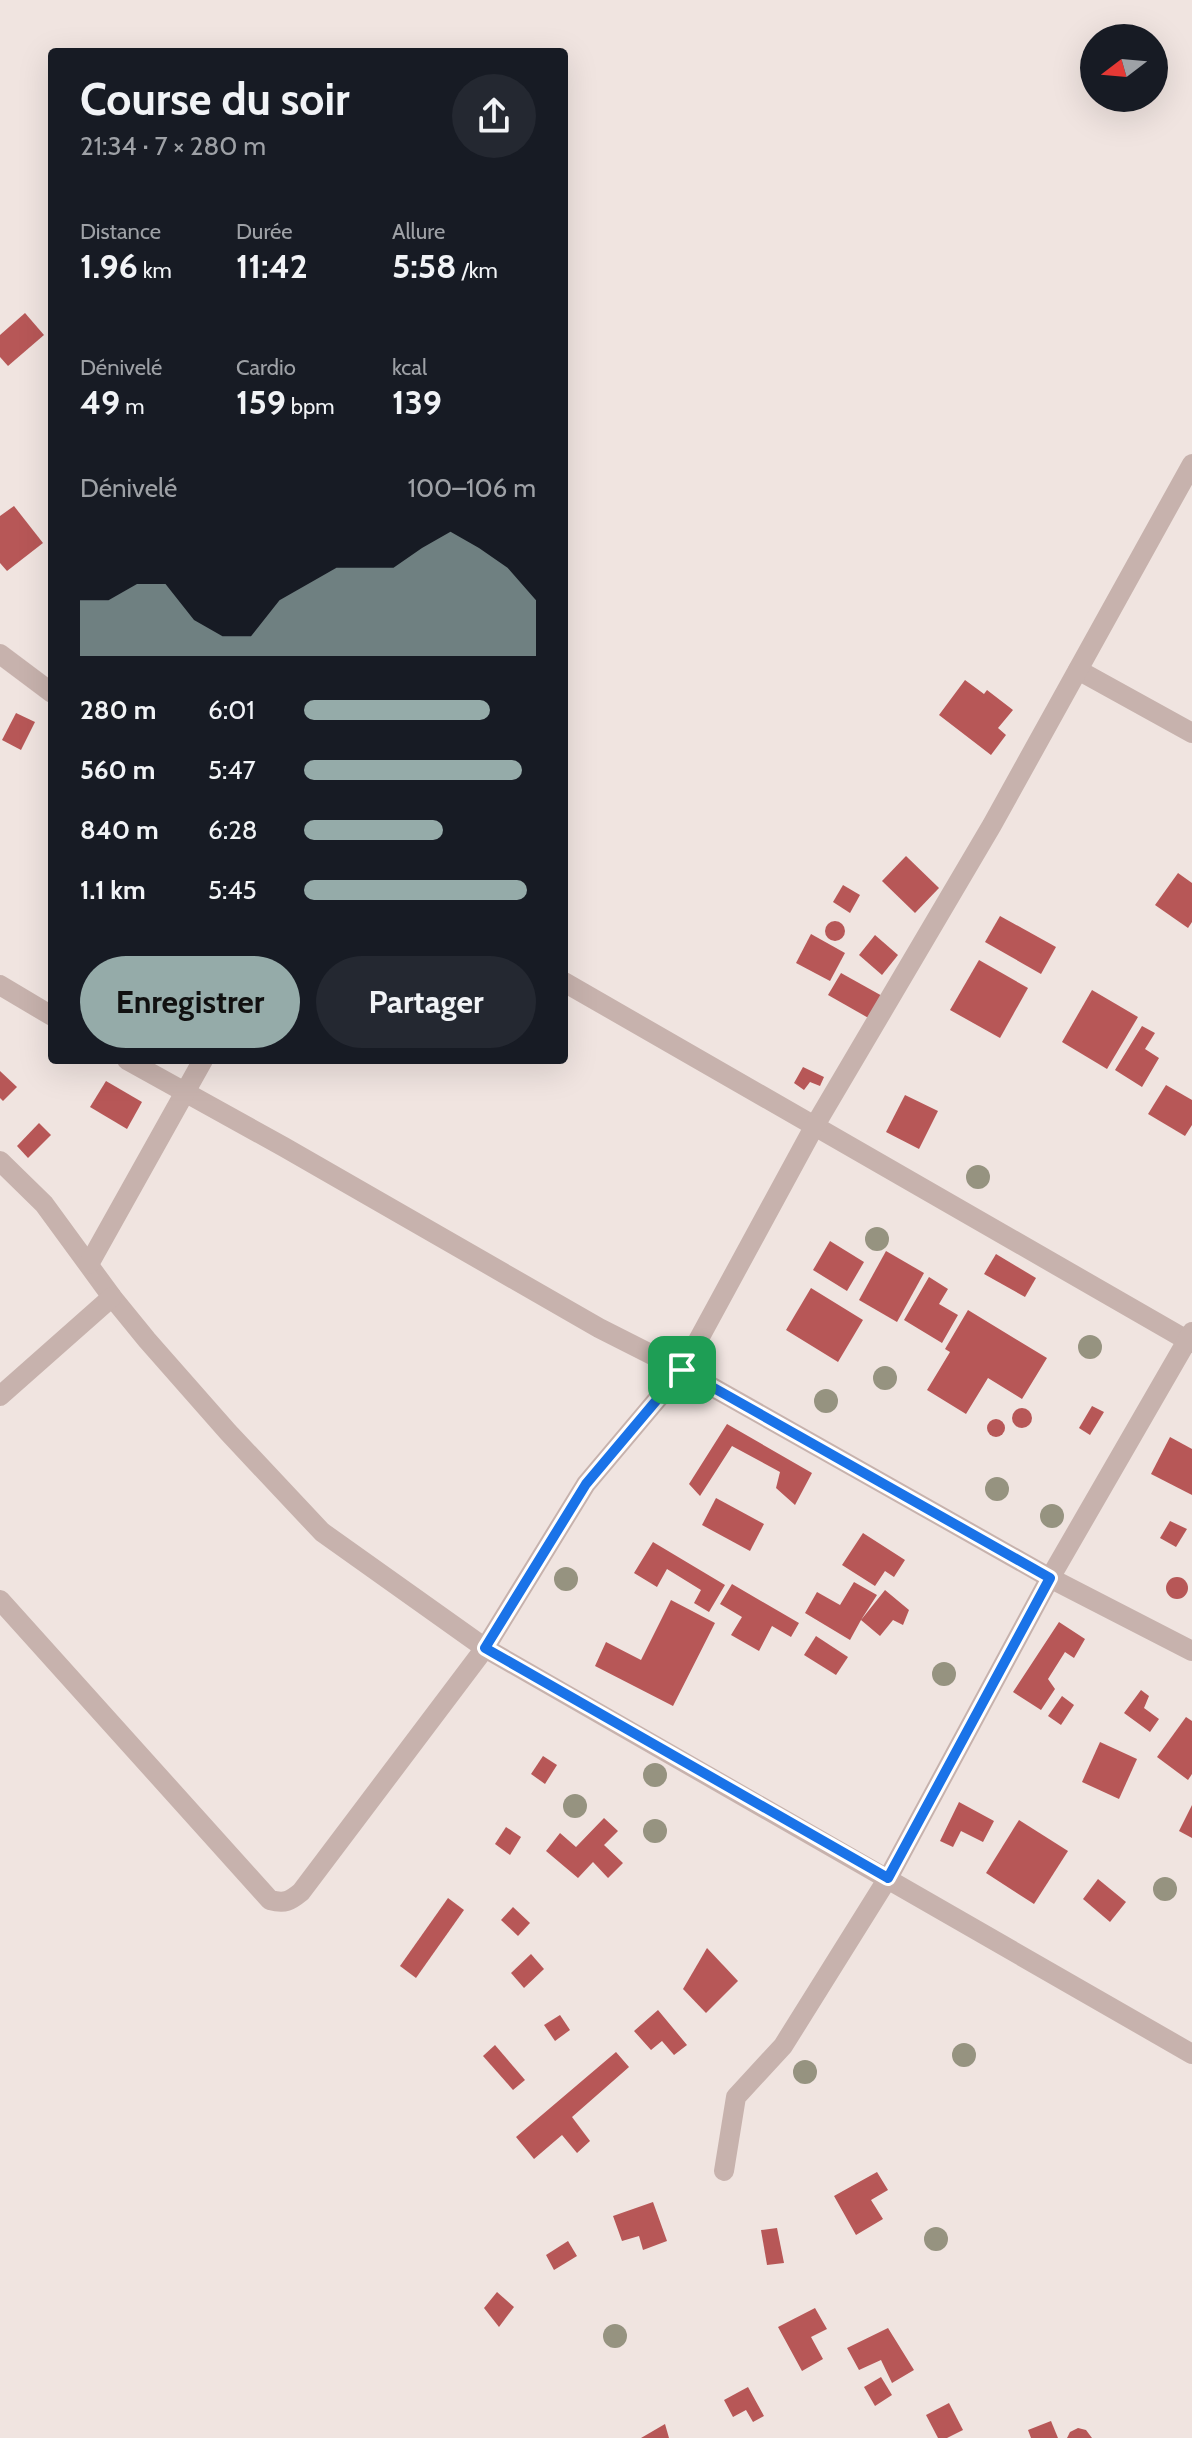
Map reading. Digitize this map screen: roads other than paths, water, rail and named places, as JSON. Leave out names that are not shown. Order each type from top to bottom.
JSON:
[{"type":"street","points":[[0,1600],[270,1900],[281,1903],[290,1901],[301,1892],[485,1648],[586,1484],[682,1370],[814,1127],[992,825],[1192,464]]},
{"type":"street","points":[[0,654],[48,690]]},
{"type":"street","points":[[1078,670],[1192,733]]},
{"type":"street","points":[[568,984],[1190,1339],[1050,1578],[888,1878],[783,2046],[736,2097],[724,2171]]},
{"type":"street","points":[[0,985],[48,1014]]},
{"type":"street","points":[[134,1064],[599,1328],[682,1370],[1050,1578],[1192,1651]]},
{"type":"street","points":[[89,1264],[201,1064]]},
{"type":"street","points":[[0,1161],[44,1204],[112,1297],[228,1432],[322,1532],[485,1648],[1192,2054]]},
{"type":"street","points":[[0,1396],[112,1297]]}]
